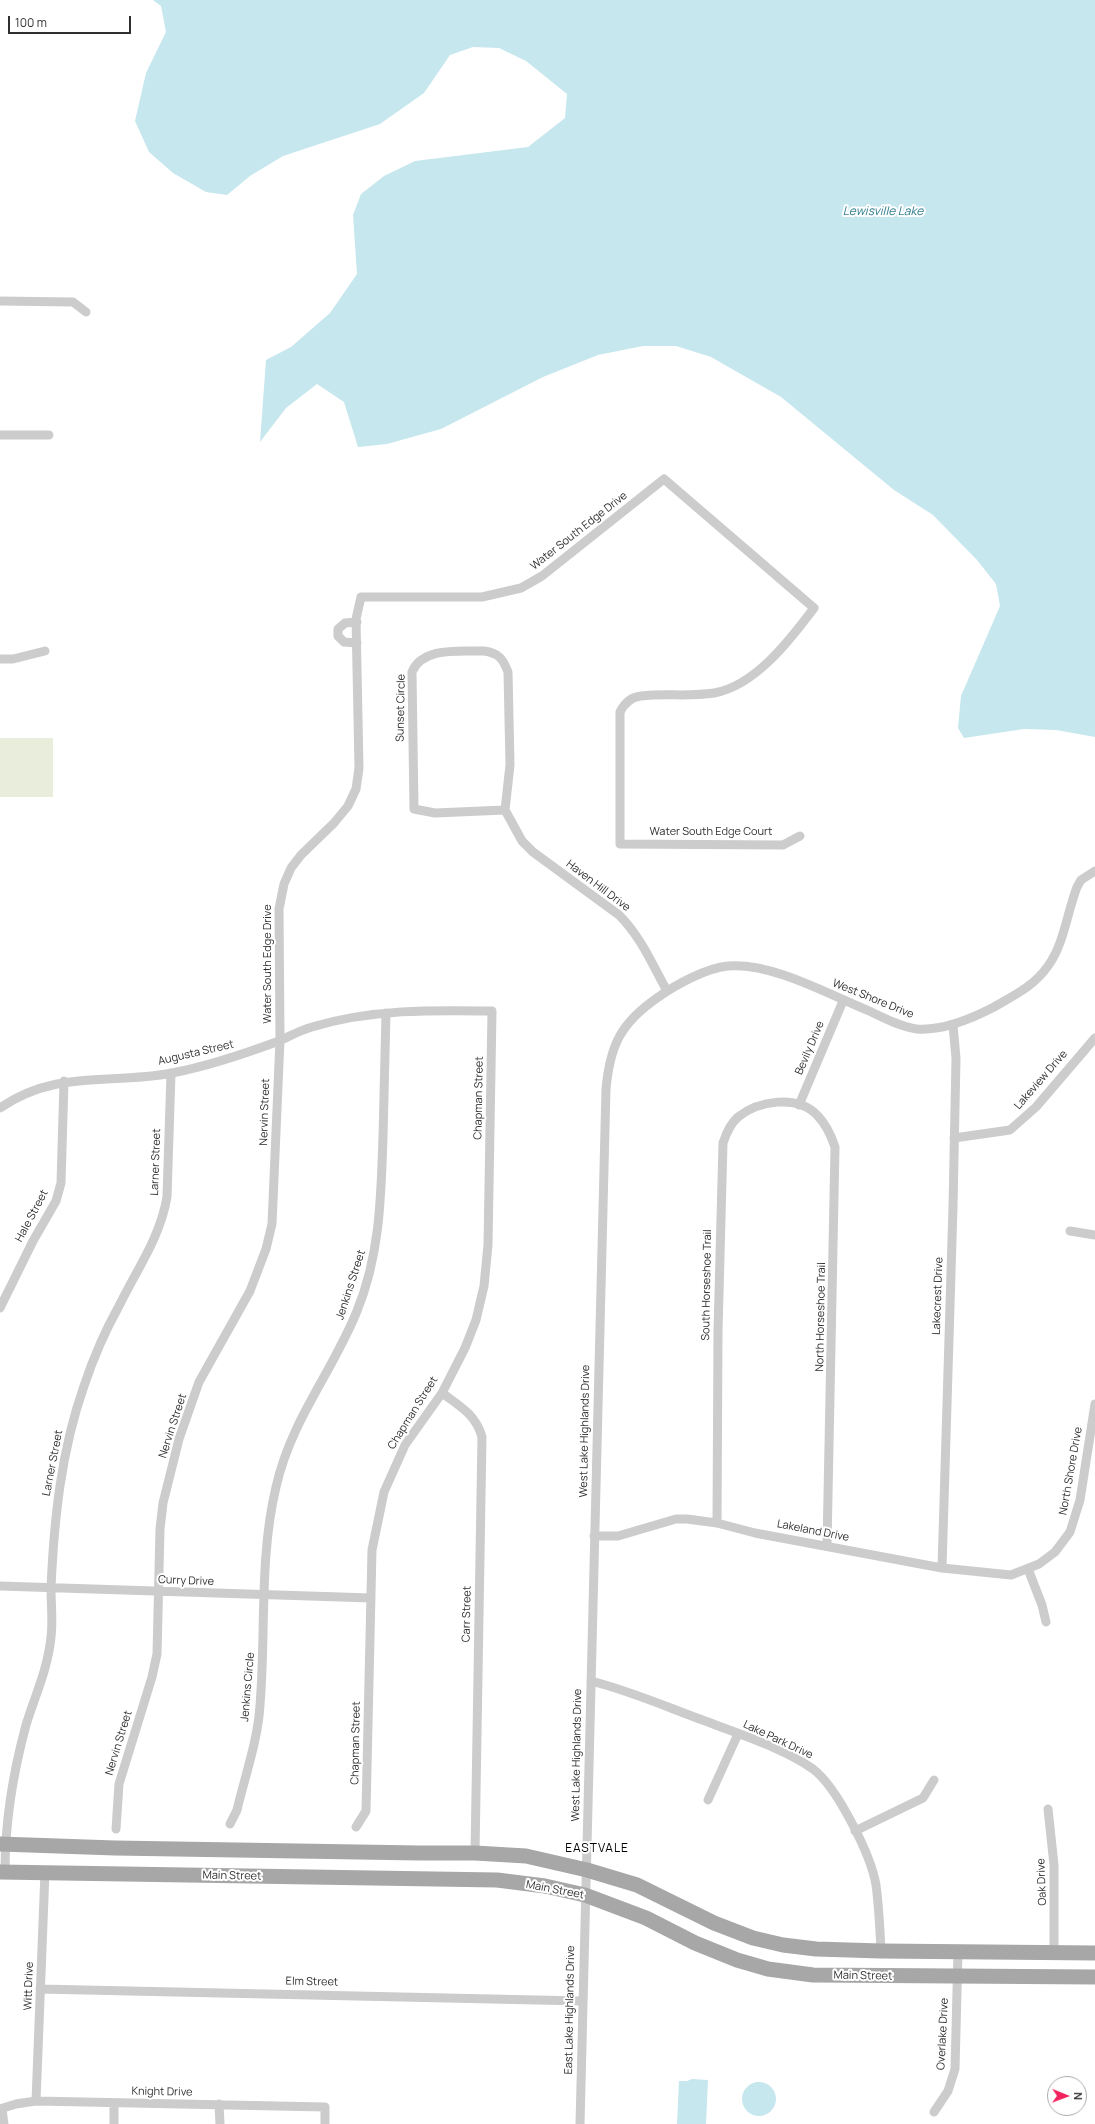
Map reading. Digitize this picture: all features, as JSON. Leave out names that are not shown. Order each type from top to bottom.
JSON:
[{"type":"main road","points":[[2,1844],[420,1854],[475,1853],[526,1856],[587,1870],[637,1885],[714,1923],[753,1938],[816,1949],[1095,1953]]},
{"type":"main road","name":"Main Street","points":[[2,1871],[497,1880],[545,1886],[585,1896],[646,1918],[694,1943],[737,1960],[768,1969],[813,1975],[1095,1977]]},
{"type":"street","points":[[0,301],[73,302],[86,312]]},
{"type":"street","points":[[0,435],[49,435]]},
{"type":"street","name":"Water South Edge Drive","points":[[280,1040],[278,908],[284,884],[301,855],[334,823],[348,806],[356,789],[359,768],[356,622],[361,597],[482,597],[521,588],[542,576],[664,479],[814,608],[763,667],[744,681],[716,693],[690,696],[640,696],[623,706],[620,712],[620,844]]},
{"type":"street","points":[[356,622],[345,623],[338,629],[338,636],[344,642],[357,643]]},
{"type":"street","points":[[0,659],[13,659],[45,651]]},
{"type":"street","name":"Sunset Circle","points":[[484,651],[495,653],[503,660],[508,672],[510,765],[505,810],[435,813],[414,809],[412,672],[416,663],[424,658],[442,652],[484,651]]},
{"type":"street","name":"Haven Hill Drive","points":[[505,810],[522,841],[533,852],[619,915],[630,926],[642,942],[667,991]]},
{"type":"street","name":"Water South Edge Court","points":[[620,844],[783,845],[800,836]]},
{"type":"street","name":"West Shore Drive","points":[[667,991],[697,976],[721,967],[737,966],[766,970],[783,975],[915,1029],[953,1025],[985,1012],[1022,992],[1039,979],[1057,950],[1077,887],[1081,880],[1095,871]]},
{"type":"street","name":"West Lake Highlands Drive","points":[[585,1896],[587,1870],[590,1681],[608,1065],[620,1033],[630,1020],[641,1009],[667,991]]},
{"type":"street","name":"Bevily Drive","points":[[799,1105],[844,1001]]},
{"type":"street","name":"Augusta Street","points":[[0,1108],[30,1090],[64,1081],[117,1079],[171,1073],[224,1061],[311,1027],[354,1017],[386,1013],[442,1010],[492,1011]]},
{"type":"street","name":"Chapman Street","points":[[356,1827],[366,1811],[372,1550],[384,1492],[405,1445],[442,1393],[465,1348],[476,1320],[484,1286],[488,1245],[492,1011]]},
{"type":"street","name":"Jenkins Street","points":[[265,1595],[266,1541],[275,1489],[282,1461],[297,1425],[342,1343],[357,1310],[374,1254],[381,1208],[386,1013]]},
{"type":"street","name":"Lakecrest Drive","points":[[942,1568],[956,1058],[953,1025]]},
{"type":"street","name":"Lakeview Drive","points":[[954,1138],[1010,1130],[1036,1107],[1095,1038]]},
{"type":"street","name":"Nervin Street","points":[[116,1829],[119,1784],[152,1677],[157,1654],[158,1592],[163,1503],[179,1439],[199,1382],[250,1291],[266,1249],[270,1230],[273,1207],[280,1040]]},
{"type":"street","name":"Larner Street","points":[[2,1871],[2,1844],[15,1771],[27,1724],[45,1671],[51,1637],[52,1588],[60,1482],[76,1411],[99,1348],[119,1305],[153,1246],[164,1215],[167,1197],[171,1073]]},
{"type":"street","name":"Hale Street","points":[[0,1308],[33,1241],[56,1201],[61,1183],[64,1081]]},
{"type":"street","name":"South Horseshoe Trail","points":[[717,1523],[718,1331],[722,1144],[727,1132],[738,1117],[756,1106],[765,1103],[783,1102],[799,1105]]},
{"type":"street","name":"North Horseshoe Trail","points":[[799,1105],[817,1114],[829,1130],[836,1147],[827,1545]]},
{"type":"street","points":[[1070,1231],[1095,1235]]},
{"type":"street","name":"Carr Street","points":[[442,1393],[469,1414],[478,1424],[482,1437],[475,1853]]},
{"type":"street","name":"North Shore Drive","points":[[1028,1569],[1039,1564],[1054,1552],[1072,1527],[1080,1500],[1095,1404]]},
{"type":"street","name":"Lakeland Drive","points":[[594,1536],[618,1536],[676,1519],[717,1523],[755,1533],[827,1545],[942,1568],[1006,1575],[1028,1569]]},
{"type":"street","points":[[1028,1569],[1042,1605],[1046,1622]]},
{"type":"street","name":"Curry Drive","points":[[0,1586],[371,1598]]},
{"type":"street","name":"Jenkins Circle","points":[[230,1824],[237,1810],[260,1707],[265,1595]]},
{"type":"street","name":"Lake Park Drive","points":[[590,1681],[616,1687],[738,1734],[788,1756],[814,1770],[823,1778],[855,1831],[865,1852],[876,1884],[881,1951]]},
{"type":"street","points":[[708,1800],[738,1734]]},
{"type":"street","points":[[855,1831],[923,1798],[934,1780]]},
{"type":"street","name":"Oak Drive","points":[[1048,1809],[1054,1865],[1054,1953]]},
{"type":"street","name":"Witt Drive","points":[[36,2101],[45,1872]]},
{"type":"street","name":"East Lake Highlands Drive","points":[[580,2124],[585,1896]]},
{"type":"street","name":"Overlake Drive","points":[[934,2112],[948,2091],[955,2069],[958,1952]]},
{"type":"street","name":"Elm Street","points":[[40,1989],[582,2001]]},
{"type":"street","name":"Knight Drive","points":[[1,2109],[16,2104],[36,2101],[325,2107],[325,2124]]},
{"type":"street","points":[[114,2103],[114,2124]]},
{"type":"street","points":[[219,2104],[220,2124]]},
{"type":"street","points":[[1,2109],[4,2124]]},
{"type":"green space","points":[[0,738],[53,738],[53,797],[0,797]]},
{"type":"water","name":"Lewisville Lake","points":[[153,0],[1095,0],[1095,737],[1056,730],[1024,729],[964,738],[958,728],[961,696],[1000,606],[996,584],[977,560],[933,515],[894,490],[781,397],[711,357],[676,346],[643,346],[598,355],[543,377],[441,429],[387,444],[358,447],[344,402],[317,384],[286,408],[260,442],[266,360],[291,347],[330,313],[357,274],[353,215],[361,194],[384,176],[415,161],[528,147],[565,118],[567,94],[526,61],[499,48],[473,47],[450,55],[424,93],[380,124],[283,156],[250,176],[227,195],[206,192],[173,173],[149,152],[135,121],[146,73],[166,32],[161,6]]},
{"type":"water","points":[[692,2079],[708,2080],[706,2124],[677,2124],[679,2081],[687,2081]]},
{"type":"water","points":[[759,2082],[771,2087],[776,2099],[771,2111],[759,2116],[747,2111],[742,2099],[747,2087]]},
{"type":"district","name":"EASTVALE","points":[[597,1849]]}]
